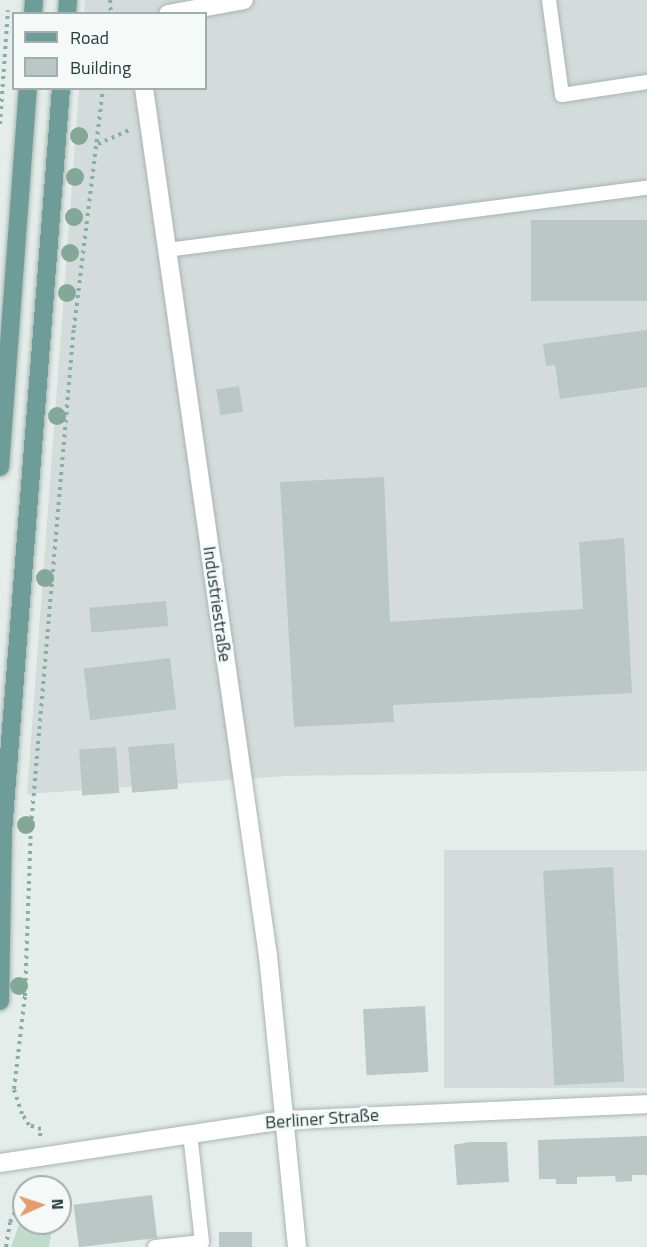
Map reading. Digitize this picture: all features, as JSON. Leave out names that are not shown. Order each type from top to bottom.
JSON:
[{"type":"main road","points":[[0,467],[28,90]]},
{"type":"main road","points":[[0,1001],[3,832],[61,90]]},
{"type":"street","points":[[179,12],[244,0]]},
{"type":"street","name":"Industriestraße","points":[[144,90],[268,956],[297,1247]]},
{"type":"street","name":"Berliner Straße","points":[[0,1163],[285,1120],[647,1104]]},
{"type":"lane","points":[[549,0],[562,95],[647,82]]},
{"type":"lane","points":[[167,250],[647,188]]},
{"type":"lane","points":[[155,1247],[202,1242],[190,1133]]},
{"type":"path","points":[[0,124],[9,0]]},
{"type":"path","points":[[36,1156],[41,1129],[29,1125],[22,1114],[15,1089],[25,996],[31,826],[72,351],[104,90]]},
{"type":"path","points":[[97,144],[148,122]]},
{"type":"path","points":[[6,1247],[12,1218]]},
{"type":"shaded area","points":[[85,0],[647,0],[647,771],[287,776],[27,794],[79,90],[207,90],[207,12],[84,12]]},
{"type":"shaded area","points":[[444,850],[647,850],[647,1088],[444,1088]]},
{"type":"green space","points":[[15,1235],[51,1235],[49,1247],[11,1247]]},
{"type":"building","points":[[531,220],[647,220],[647,301],[531,301]]},
{"type":"building","points":[[647,330],[647,387],[560,399],[555,365],[546,366],[543,344]]},
{"type":"building","points":[[239,386],[243,412],[220,415],[216,390]]},
{"type":"building","points":[[384,477],[390,622],[583,609],[579,542],[624,538],[632,693],[393,705],[394,722],[294,727],[280,482]]},
{"type":"building","points":[[166,601],[168,626],[91,633],[89,608]]},
{"type":"building","points":[[170,658],[176,710],[90,720],[84,669]]},
{"type":"building","points":[[174,743],[178,789],[132,793],[128,747]]},
{"type":"building","points":[[116,747],[119,793],[82,795],[79,750]]},
{"type":"building","points":[[613,867],[624,1082],[554,1085],[543,871]]},
{"type":"building","points":[[425,1006],[428,1072],[367,1075],[363,1009]]},
{"type":"building","points":[[647,1136],[647,1175],[632,1175],[632,1181],[616,1182],[615,1176],[577,1177],[577,1184],[556,1184],[556,1179],[539,1179],[538,1140]]},
{"type":"building","points":[[469,1142],[507,1142],[509,1182],[457,1185],[454,1145]]},
{"type":"building","points":[[152,1195],[157,1238],[79,1247],[74,1205]]},
{"type":"building","points":[[219,1232],[252,1232],[252,1247],[219,1247]]}]
